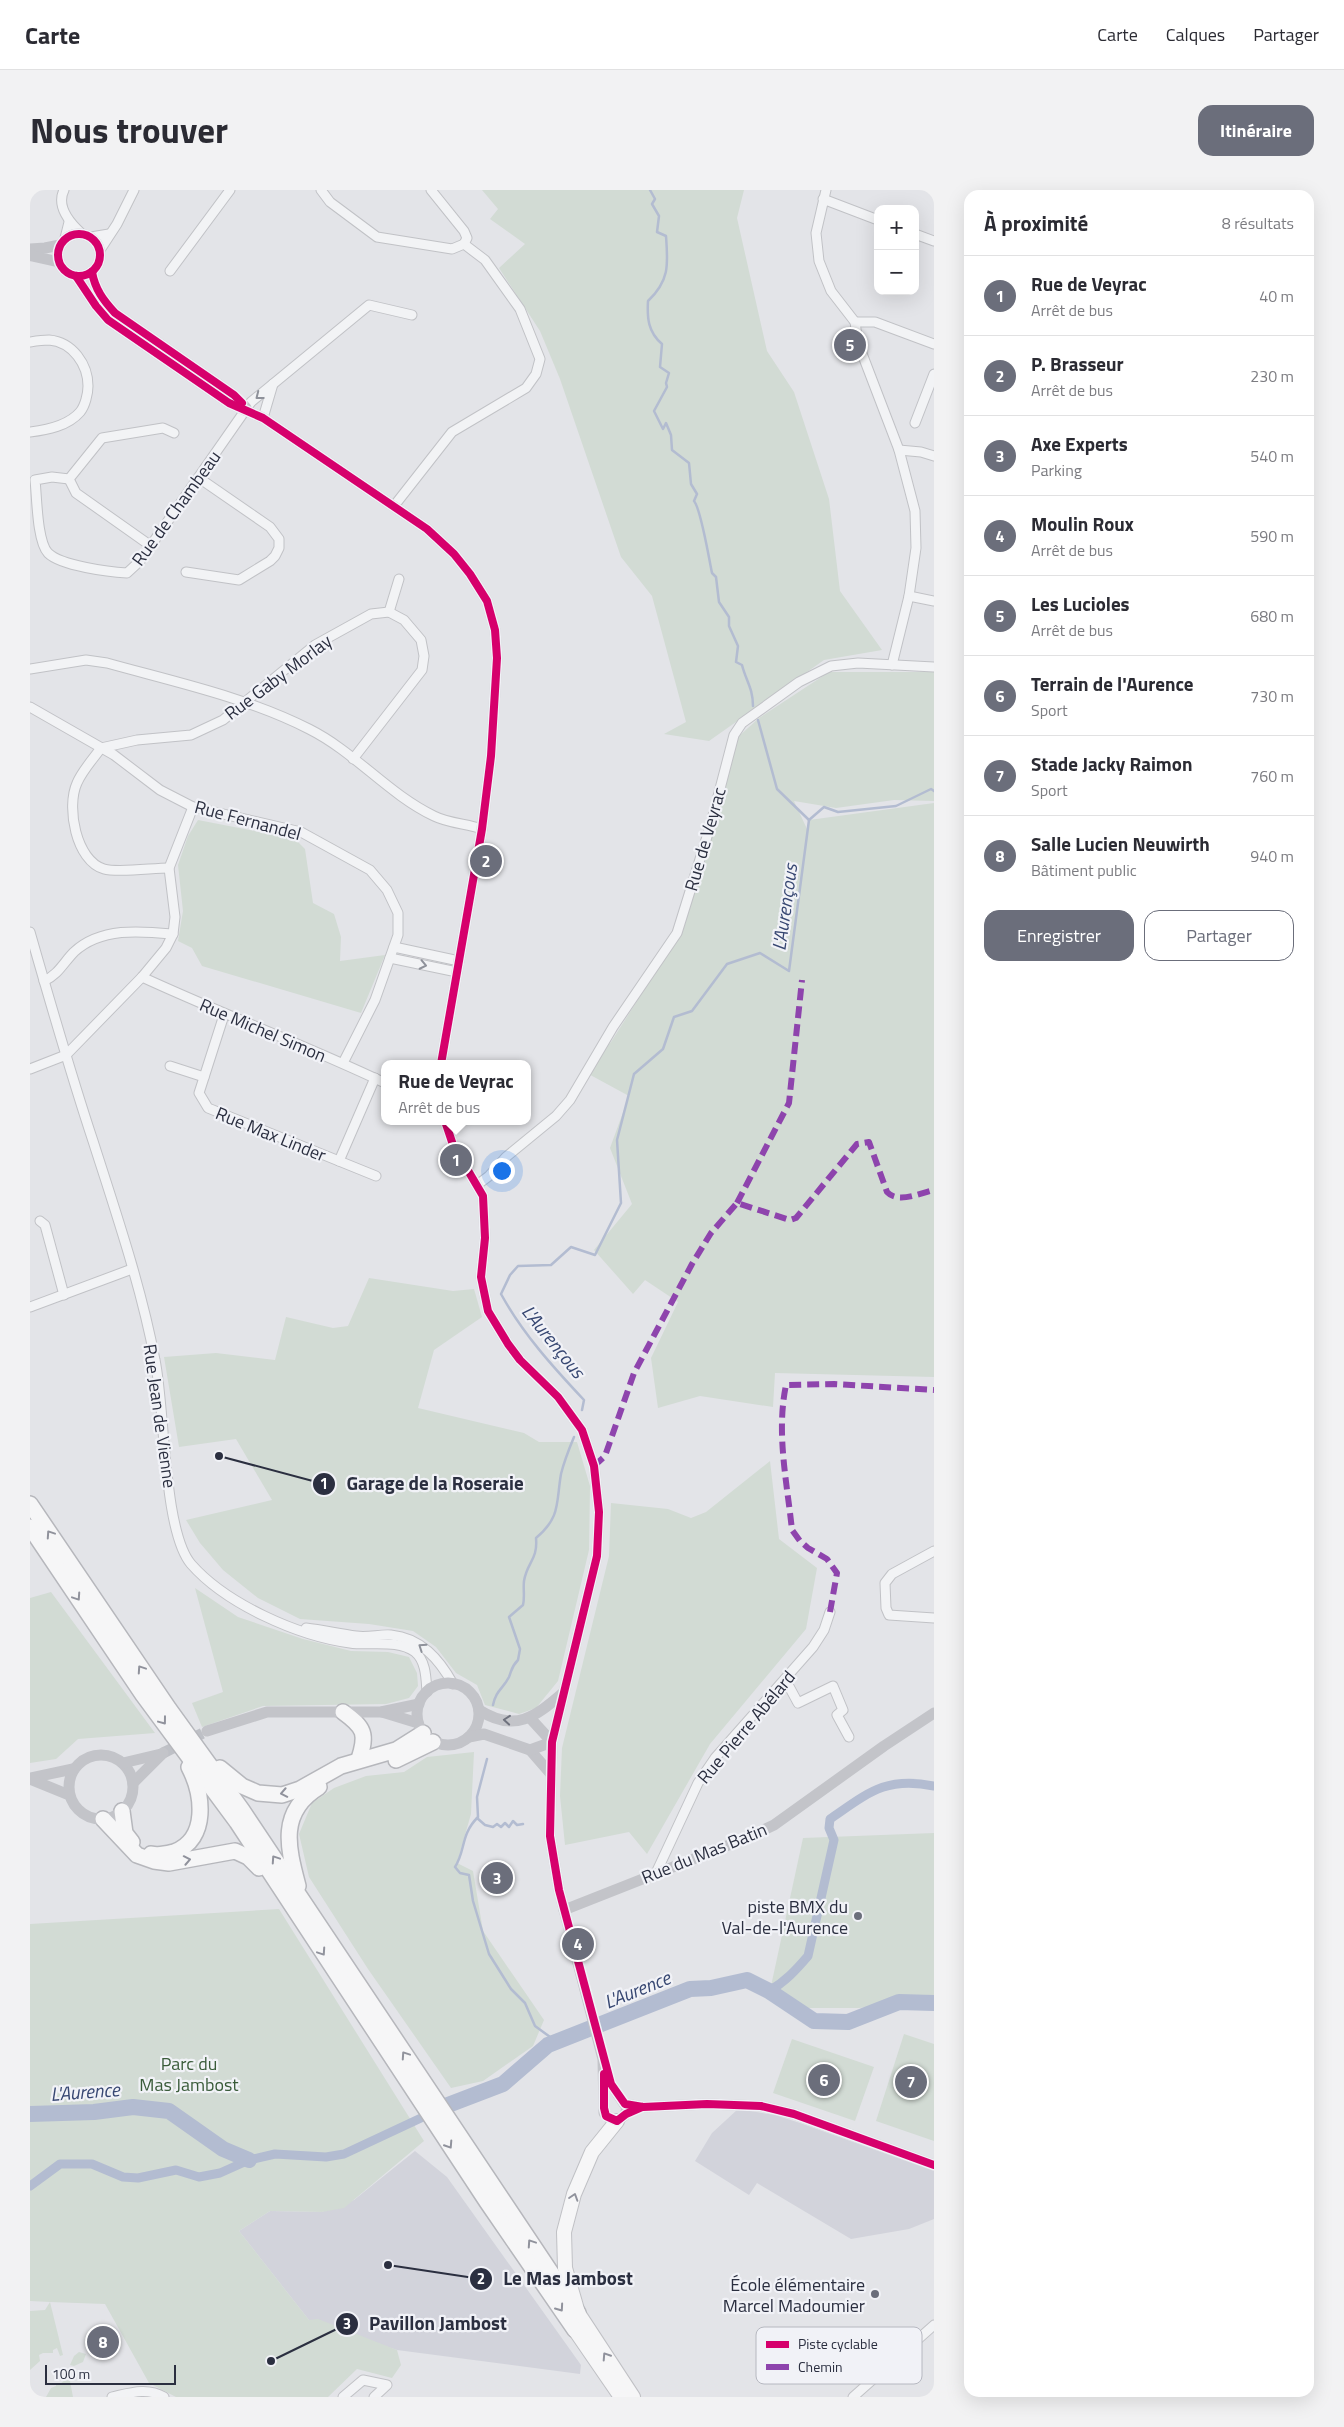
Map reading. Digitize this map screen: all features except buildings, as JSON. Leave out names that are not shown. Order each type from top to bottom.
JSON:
[{"type":"highway","points":[[30,1504],[169,1709],[242,1810],[299,1905],[487,2202],[575,2330]]},
{"type":"highway","points":[[30,1528],[144,1695],[299,1905],[578,2313]]},
{"type":"highway","points":[[169,1709],[192,1729],[225,1774],[242,1786],[258,1793],[282,1795],[300,1789],[359,1759],[380,1756],[396,1750],[425,1732]]},
{"type":"highway","points":[[343,1712],[356,1721],[364,1731],[364,1744],[359,1759]]},
{"type":"highway","points":[[299,1905],[289,1852],[288,1835],[294,1814],[306,1795],[357,1769],[398,1760],[425,1732]]},
{"type":"highway","points":[[122,1811],[125,1833],[140,1849],[153,1855],[164,1855],[182,1849],[195,1833],[201,1816],[197,1784],[187,1764],[183,1747]]},
{"type":"highway","points":[[103,1819],[137,1855],[154,1861],[169,1863],[235,1851],[242,1853],[255,1863],[277,1894],[299,1905]]},
{"type":"main road","points":[[30,249],[45,248],[86,235],[100,250],[99,262],[92,272],[76,276]]},
{"type":"main road","points":[[59,262],[63,241]]},
{"type":"main road","points":[[30,253],[32,256],[59,262],[65,271],[76,276],[108,320],[229,403],[247,409],[262,418],[427,529],[454,554],[470,574],[486,601],[495,630],[497,678],[491,756],[482,829],[442,1060]]},
{"type":"main road","points":[[92,272],[95,285],[103,300],[115,312],[234,395],[247,409]]},
{"type":"main road","points":[[446,1125],[453,1145],[483,1196],[486,1216],[481,1278],[488,1311],[520,1360],[558,1397],[582,1430],[594,1466],[599,1512],[597,1556],[552,1742],[550,1773],[553,1861],[603,2059],[622,2109]]},
{"type":"main road","points":[[207,1731],[267,1712],[381,1712],[419,1704],[427,1692],[434,1686],[453,1684],[470,1692],[479,1710],[479,1720],[469,1738]]},
{"type":"main road","points":[[479,1710],[490,1717],[509,1721],[531,1718],[563,1693]]},
{"type":"main road","points":[[419,1704],[425,1732]]},
{"type":"main road","points":[[381,1712],[452,1746],[469,1738],[484,1734],[530,1750],[550,1773]]},
{"type":"main road","name":"Rue du Mas Batin","points":[[564,1910],[744,1839],[774,1824],[934,1713]]},
{"type":"main road","points":[[531,1718],[552,1742]]},
{"type":"main road","points":[[530,1750],[552,1742]]},
{"type":"main road","points":[[123,1763],[163,1753],[133,1783]]},
{"type":"main road","points":[[96,1754],[115,1757],[123,1763],[131,1775],[133,1783],[129,1803],[122,1811],[113,1817],[103,1819],[85,1815],[78,1810],[69,1795],[69,1777],[79,1762],[96,1754]]},
{"type":"main road","points":[[30,1778],[73,1769]]},
{"type":"main road","points":[[30,1778],[69,1795]]},
{"type":"main road","points":[[603,2059],[604,2112],[606,2116],[622,2109]]},
{"type":"main road","points":[[605,2104],[614,2098],[622,2109]]},
{"type":"main road","points":[[622,2109],[592,2152],[574,2194],[564,2232],[565,2268],[578,2313],[633,2397]]},
{"type":"main road","points":[[575,2330],[621,2397]]},
{"type":"street","points":[[63,241],[68,222],[62,205],[61,196],[64,190]]},
{"type":"street","points":[[100,250],[117,224],[134,190]]},
{"type":"street","points":[[170,271],[230,190]]},
{"type":"street","points":[[321,190],[330,202],[377,237],[452,249],[464,244],[466,238],[461,226],[430,190]]},
{"type":"street","points":[[874,218],[824,195],[816,233],[819,261],[831,291],[855,322],[858,343],[899,450],[915,511],[916,548],[909,596],[892,665]]},
{"type":"street","points":[[68,222],[86,235],[109,234]]},
{"type":"street","points":[[919,236],[934,242]]},
{"type":"street","points":[[394,506],[452,432],[526,388],[536,374],[540,359],[520,309],[485,260],[464,244]]},
{"type":"street","name":"Rue de Chambeau","points":[[69,479],[52,477],[35,480],[42,538],[48,553],[64,561],[112,572],[127,573],[140,561],[151,546],[251,402],[369,304],[412,315]]},
{"type":"street","points":[[855,322],[874,322],[934,344]]},
{"type":"street","points":[[30,342],[51,340],[68,348],[81,360],[88,373],[85,403],[80,412],[64,423],[44,431],[30,432]]},
{"type":"street","points":[[915,423],[934,374]]},
{"type":"street","points":[[262,418],[273,384]]},
{"type":"street","points":[[151,546],[76,493],[69,479],[102,438],[163,428],[174,433]]},
{"type":"street","points":[[899,450],[921,452],[934,456]]},
{"type":"street","points":[[186,572],[239,580],[270,562],[279,548],[279,539],[270,527],[198,478]]},
{"type":"street","points":[[353,759],[422,670],[424,656],[421,640],[404,620],[389,612],[399,579]]},
{"type":"street","points":[[909,596],[934,601]]},
{"type":"street","name":"Rue Gaby Morlay","points":[[101,748],[137,740],[191,734],[223,720],[315,645],[371,614],[389,612]]},
{"type":"street","points":[[30,669],[86,660],[100,662],[247,702],[310,730],[353,759],[408,802],[436,817],[482,829]]},
{"type":"street","name":"Rue de Veyrac","points":[[477,1185],[489,1176],[506,1157],[556,1116],[570,1100],[613,1027],[677,933],[710,827],[734,735],[742,723],[799,682],[832,666],[858,662],[934,667]]},
{"type":"street","name":"Rue Fernandel","points":[[30,707],[114,756],[160,790],[193,807],[301,832],[370,870],[387,890],[398,913],[398,935],[375,1000],[343,1063]]},
{"type":"street","points":[[101,748],[77,782],[72,806],[73,823],[87,859],[96,866],[106,870],[169,868]]},
{"type":"street","points":[[30,1069],[66,1056],[142,977],[166,948],[173,934],[175,917],[169,868],[193,807]]},
{"type":"street","points":[[44,981],[52,977],[75,951],[92,941],[113,933],[139,930],[173,934]]},
{"type":"street","name":"Rue Jean de Vienne","points":[[30,932],[132,1269],[156,1361],[173,1516],[184,1553],[202,1576],[222,1592],[291,1626],[324,1638],[353,1643],[403,1646],[413,1651],[421,1658],[426,1674],[427,1692]]},
{"type":"street","points":[[394,947],[458,967]]},
{"type":"street","points":[[390,958],[458,967]]},
{"type":"street","name":"Rue Michel Simon","points":[[142,977],[381,1081]]},
{"type":"street","name":"Rue Max Linder","points":[[224,1014],[199,1094],[208,1108],[376,1176]]},
{"type":"street","points":[[170,1066],[204,1077]]},
{"type":"street","name":"Rue Max Linder","points":[[339,1161],[375,1078]]},
{"type":"street","points":[[40,1221],[45,1225],[64,1295]]},
{"type":"street","points":[[30,1308],[132,1269]]},
{"type":"street","points":[[934,1551],[892,1574],[885,1583],[886,1608],[890,1615],[934,1618]]},
{"type":"street","name":"Rue Pierre Abélard","points":[[656,1873],[698,1782],[715,1758],[817,1642],[824,1630],[830,1612]]},
{"type":"street","points":[[291,1626],[358,1637],[390,1635],[408,1638],[427,1650],[444,1669],[453,1684]]},
{"type":"street","points":[[785,1679],[798,1703],[833,1686],[843,1710],[837,1715],[849,1737]]},
{"type":"street","points":[[622,2109],[707,2104],[761,2106],[794,2114],[934,2165]]},
{"type":"street","points":[[922,2336],[934,2325]]},
{"type":"street","points":[[344,2397],[363,2380],[387,2385],[374,2397]]},
{"type":"street","points":[[853,2397],[868,2384]]},
{"type":"street","points":[[112,2397],[142,2390],[157,2393],[164,2397]]},
{"type":"shaded area","points":[[738,2109],[775,2115],[934,2171],[934,2219],[909,2229],[851,2239],[757,2183],[749,2195],[695,2161],[712,2133]]},
{"type":"shaded area","points":[[415,2151],[447,2177],[581,2365],[580,2374],[397,2350],[309,2320],[239,2231],[270,2211],[322,2212],[354,2200]]},
{"type":"green space","points":[[482,190],[744,190],[737,218],[767,351],[794,392],[829,499],[840,591],[882,650],[824,660],[709,741],[664,734],[686,722],[652,596],[621,557],[560,379],[540,331],[499,268],[525,244],[490,219],[498,209]]},
{"type":"green space","points":[[829,672],[934,672],[934,801],[894,800],[836,808],[794,801],[807,829],[809,820],[934,803],[934,1377],[775,1373],[773,1407],[700,1396],[658,1408],[651,1358],[678,1302],[645,1280],[633,1294],[594,1250],[632,1204],[610,1148],[629,1096],[583,1071],[611,1042],[684,927],[738,737],[759,718]]},
{"type":"green space","points":[[198,820],[295,839],[305,849],[313,903],[334,914],[341,937],[340,961],[385,955],[361,1013],[202,966],[192,948],[178,941],[183,911],[178,865],[188,836]]},
{"type":"green space","points":[[369,1278],[453,1291],[474,1289],[482,1317],[434,1350],[418,1408],[524,1433],[539,1442],[577,1442],[590,1486],[589,1550],[558,1681],[536,1708],[519,1714],[485,1705],[477,1685],[456,1673],[436,1647],[413,1631],[369,1624],[300,1619],[258,1598],[223,1570],[200,1543],[186,1520],[272,1500],[236,1439],[179,1447],[164,1357],[216,1353],[275,1360],[286,1317],[333,1328],[348,1326]]},
{"type":"green space","points":[[770,1461],[779,1539],[817,1568],[806,1629],[710,1744],[647,1854],[629,1832],[565,1845],[560,1796],[562,1748],[609,1556],[611,1503],[668,1509],[691,1518],[706,1512]]},
{"type":"green space","points":[[195,1588],[238,1617],[303,1639],[351,1651],[388,1652],[409,1657],[417,1673],[418,1686],[409,1698],[386,1704],[263,1706],[202,1727],[192,1703],[223,1692]]},
{"type":"green space","points":[[51,1592],[155,1733],[78,1739],[56,1759],[30,1763],[30,1598]]},
{"type":"green space","points":[[474,1752],[471,1814],[457,1863],[473,1871],[483,1931],[544,2020],[533,2046],[483,2081],[451,2088],[368,1969],[309,1877],[299,1834],[312,1803],[334,1788],[366,1776],[404,1772],[427,1757]]},
{"type":"green space","points":[[934,1833],[934,1999],[859,2008],[807,2008],[771,1986],[803,1838]]},
{"type":"green space","name":"Parc du Mas Jambost","points":[[279,1909],[424,2141],[344,2208],[322,2212],[270,2211],[239,2231],[309,2320],[318,2319],[397,2350],[401,2365],[392,2378],[357,2369],[328,2397],[176,2397],[149,2383],[105,2304],[30,2301],[30,1924]]},
{"type":"green space","points":[[904,2034],[934,2044],[934,2141],[876,2121]]},
{"type":"green space","points":[[792,2039],[874,2067],[855,2121],[773,2093]]},
{"type":"green space","points":[[50,2302],[63,2355],[60,2356],[57,2348],[53,2350],[53,2353],[43,2353],[39,2355],[40,2361],[30,2370],[30,2311],[45,2310]]},
{"type":"green space","points":[[79,2352],[86,2354],[83,2362],[74,2366],[70,2365],[74,2356]]},
{"type":"green space","points":[[65,2380],[70,2381],[73,2397],[46,2397],[51,2388],[56,2386],[56,2383],[60,2384]]},
{"type":"waterway","points":[[650,190],[655,199],[652,204],[659,216],[657,232],[666,236],[667,255],[664,279],[648,301],[649,324],[654,335],[662,344],[660,367],[669,373],[666,383],[667,387],[654,411],[663,429],[666,423],[671,435],[672,450],[689,463],[691,484],[697,494],[694,501],[702,524],[712,573],[716,577],[719,602],[729,617],[729,626],[738,646],[736,662],[742,665],[751,689],[753,706]]},
{"type":"waterway","points":[[758,720],[777,789],[809,820]]},
{"type":"waterway","name":"L'Aurençous","points":[[582,1410],[584,1400],[550,1363],[519,1323],[501,1294],[510,1275],[518,1266],[551,1265],[571,1247],[595,1255],[621,1203],[617,1140],[634,1074],[663,1049],[674,1017],[692,1011],[727,964],[760,953],[789,971],[809,820],[824,807],[838,812],[896,806],[931,789],[934,791]]},
{"type":"waterway","name":"L'Aurençous","points":[[493,1705],[496,1696],[507,1681],[518,1660],[520,1649],[509,1617],[523,1605],[525,1575],[534,1556],[536,1538],[554,1516],[561,1474],[574,1437]]},
{"type":"waterway","points":[[487,1759],[477,1797],[478,1817],[468,1830],[461,1855],[455,1867],[460,1873],[469,1875],[473,1901],[489,1954],[511,1989],[525,2003],[535,2026],[557,2042]]},
{"type":"waterway","name":"L'Aurence","points":[[769,1991],[780,1984],[808,1956],[834,1840],[829,1828],[830,1819],[867,1794],[890,1785],[917,1783],[934,1786]]},
{"type":"waterway","points":[[477,1818],[485,1825],[493,1827],[497,1824],[501,1827],[505,1823],[509,1827],[513,1821],[517,1825],[523,1824]]},
{"type":"waterway","name":"L'Aurence","points":[[448,2105],[503,2084],[548,2045],[690,1989],[711,1988],[747,1980],[769,1991],[814,2021],[848,2022],[899,2002],[934,2003]]},
{"type":"waterway","name":"L'Aurence","points":[[30,2114],[94,2112],[133,2107],[169,2111],[223,2149],[249,2160]]},
{"type":"waterway","name":"L'Aurence","points":[[30,2186],[60,2164],[92,2164],[123,2177],[138,2178],[176,2170],[199,2177],[220,2173],[249,2160],[275,2154],[326,2157],[344,2154],[421,2118]]},
{"type":"tunnel","points":[[163,1753],[207,1731]]},
{"type":"marked path","points":[[737,1203],[789,1103],[802,980]]},
{"type":"marked path","points":[[594,1466],[605,1456],[634,1373],[692,1264],[711,1233],[737,1203],[790,1220],[796,1218],[857,1144],[869,1142],[887,1192],[897,1197],[909,1197],[934,1190]]},
{"type":"marked path","points":[[830,1612],[837,1573],[827,1559],[808,1548],[792,1530],[782,1439],[783,1403],[786,1385],[834,1384],[934,1390]]},
{"type":"cycle path","points":[[83,234],[91,237],[97,243],[100,255],[97,267],[91,273],[75,276],[67,273],[61,267],[58,251],[61,243],[67,237],[83,234]]},
{"type":"cycle path","points":[[92,272],[100,294],[115,313],[234,395],[242,403]]},
{"type":"cycle path","points":[[76,276],[108,320],[229,403],[263,418],[427,529],[454,554],[470,574],[487,601],[495,630],[497,658],[491,756],[482,829],[442,1060]]},
{"type":"cycle path","points":[[446,1125],[453,1145],[483,1196],[485,1238],[481,1277],[488,1311],[520,1360],[558,1397],[582,1430],[594,1466],[599,1512],[597,1556],[552,1742],[550,1836],[559,1890],[611,2084],[625,2104],[643,2107],[707,2104],[761,2106],[794,2114],[934,2165]]},
{"type":"cycle path","points":[[604,2074],[604,2108],[606,2116],[617,2121],[626,2114],[642,2107]]},
{"type":"place","name":"Les Lucioles","points":[[850,345]]},
{"type":"place","name":"P. Brasseur","points":[[486,861]]},
{"type":"place","name":"Rue de Veyrac","points":[[456,1160]]},
{"type":"place","name":"Garage de la Roseraie","points":[[219,1456]]},
{"type":"place","name":"Axe Experts","points":[[497,1878]]},
{"type":"place","name":"piste BMX du Val-de-l'Aurence","points":[[858,1916]]},
{"type":"place","name":"Moulin Roux","points":[[578,1944]]},
{"type":"place","name":"Terrain de l'Aurence","points":[[824,2080]]},
{"type":"place","name":"Stade Jacky Raimon","points":[[911,2082]]},
{"type":"place","name":"Le Mas Jambost","points":[[388,2265]]},
{"type":"place","name":"École élémentaire Marcel Madoumier","points":[[875,2294]]},
{"type":"place","name":"Salle Lucien Neuwirth","points":[[103,2342]]},
{"type":"place","name":"Pavillon Jambost","points":[[271,2361]]}]
